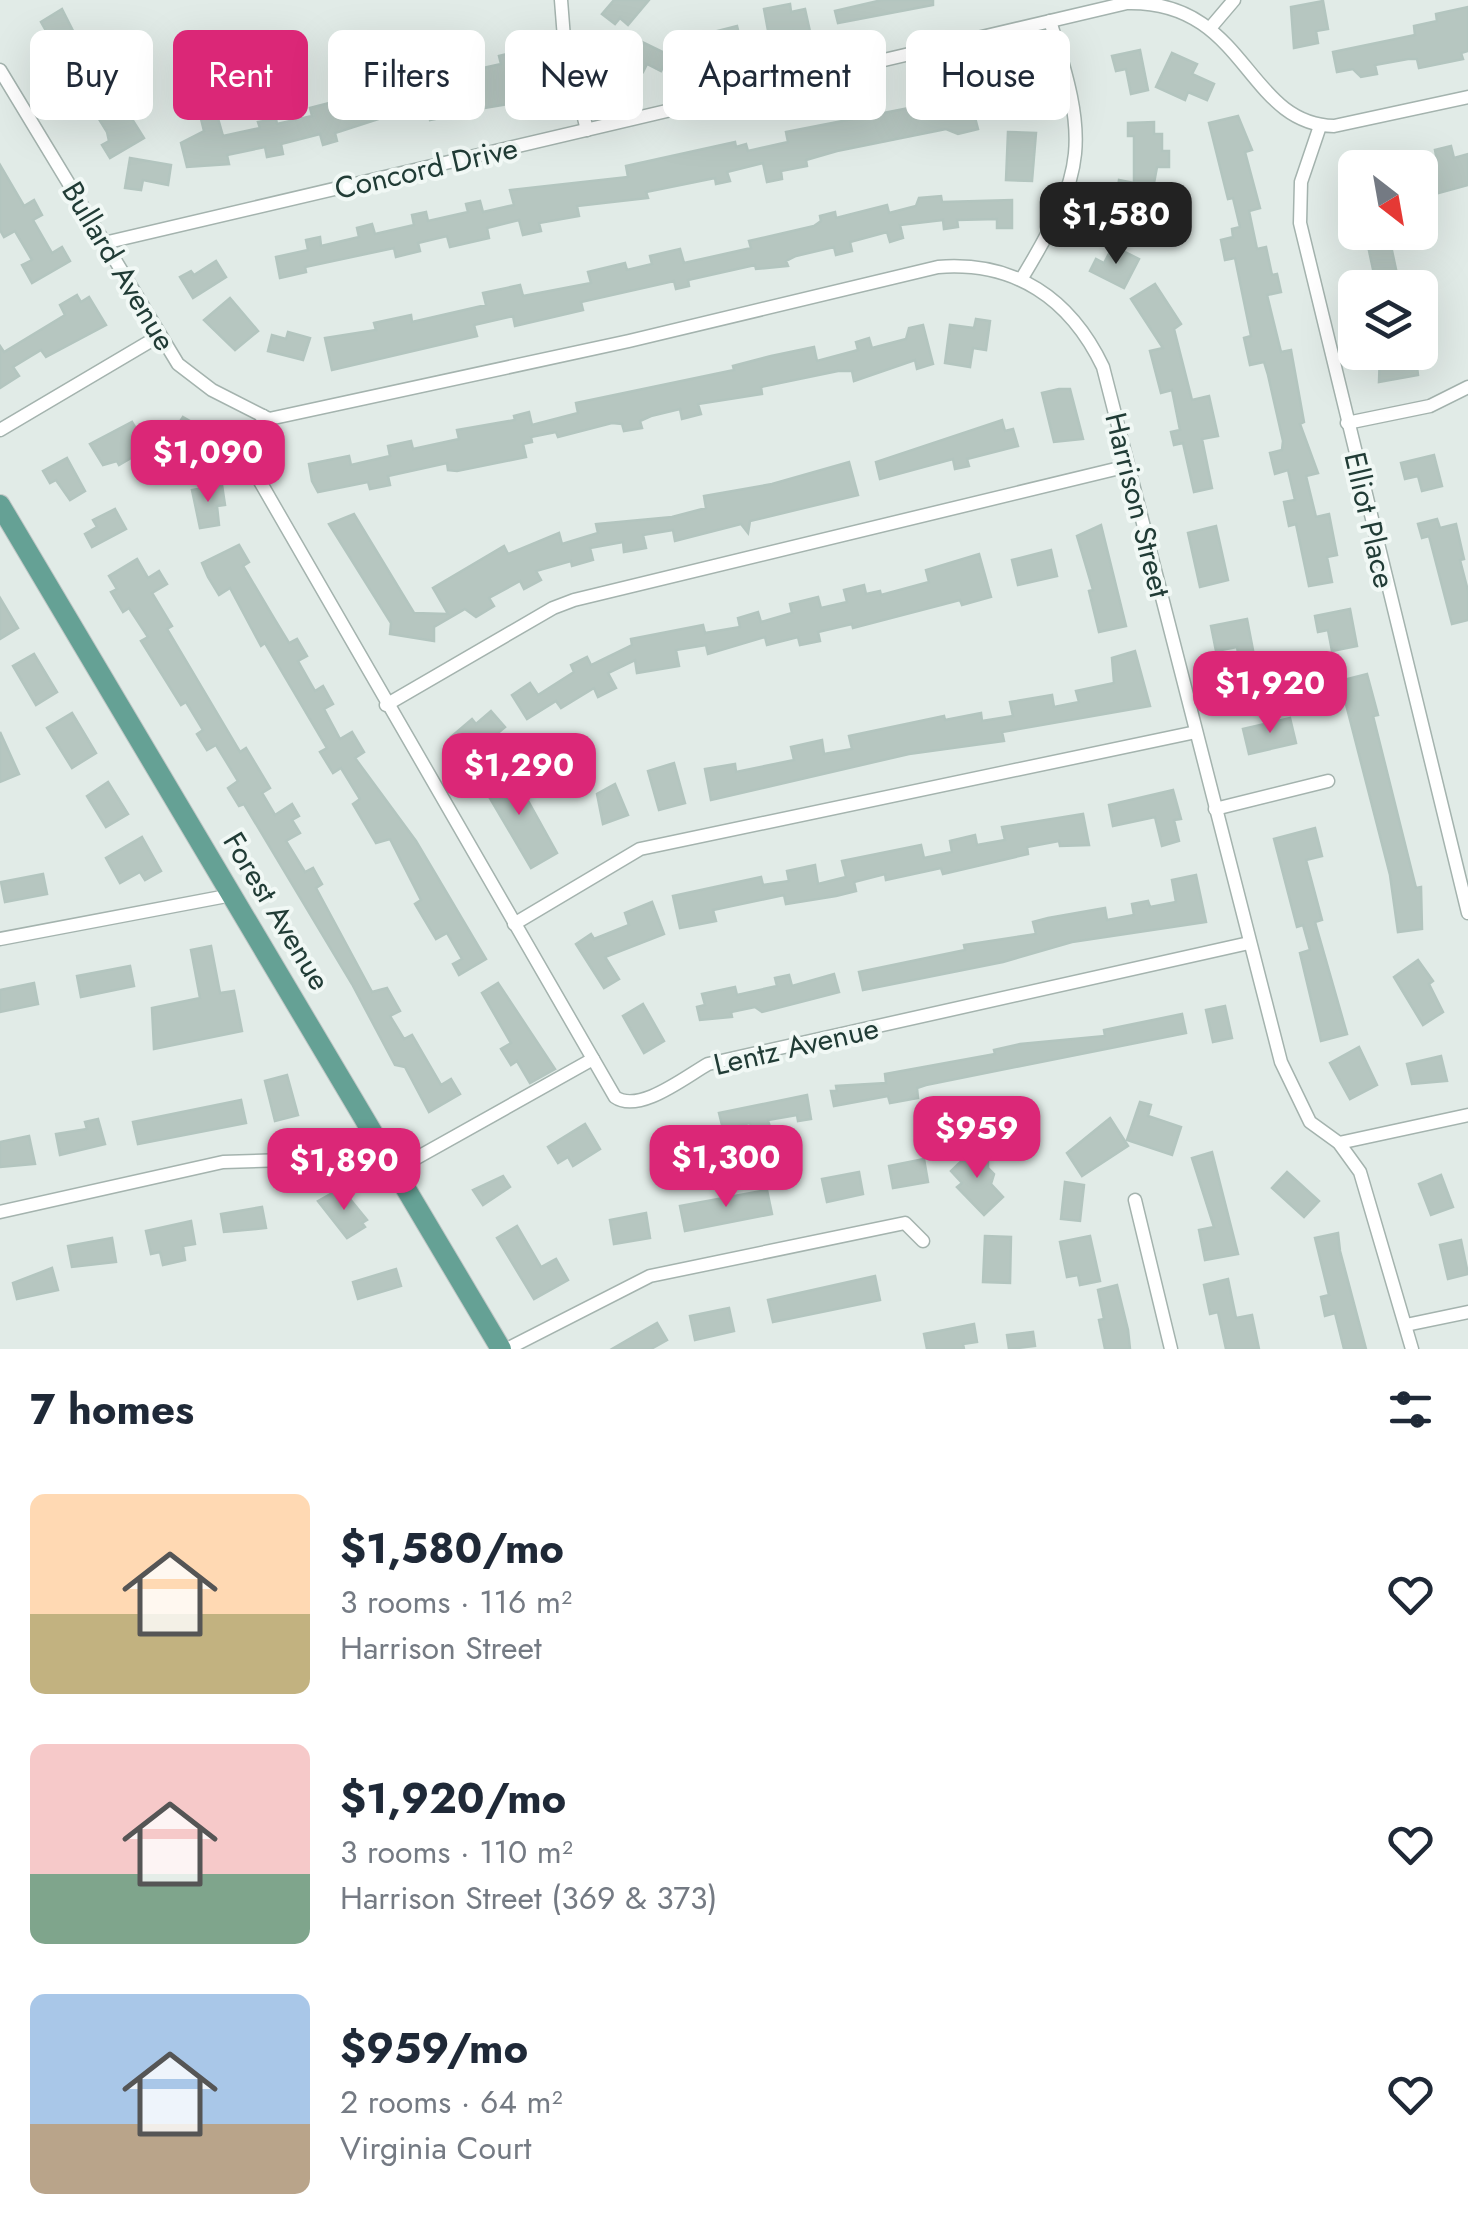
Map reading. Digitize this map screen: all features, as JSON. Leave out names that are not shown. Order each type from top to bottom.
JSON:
[{"type":"main road","name":"Forest Avenue","points":[[0,505],[504,1349]]},
{"type":"street","points":[[561,0],[564,38],[586,130]]},
{"type":"street","points":[[1211,26],[1234,0]]},
{"type":"street","name":"Concord Drive","points":[[104,244],[1050,21],[1149,3],[1170,6],[1211,26],[1283,109],[1320,126]]},
{"type":"street","points":[[395,1170],[593,1060],[254,471],[263,416],[269,419],[610,346],[938,267],[987,267],[1022,278],[1067,197],[1078,147],[1073,95],[1050,21]]},
{"type":"street","name":"Bullard Avenue","points":[[0,70],[159,336],[194,379],[263,416]]},
{"type":"street","points":[[1320,126],[1468,97]]},
{"type":"street","name":"Elliot Place","points":[[1320,126],[1302,182],[1300,223],[1468,913]]},
{"type":"street","name":"Harrison Street","points":[[1022,278],[1071,318],[1103,366],[1280,1062],[1310,1122],[1339,1143],[1360,1172],[1412,1349]]},
{"type":"street","points":[[0,430],[159,336]]},
{"type":"street","points":[[1346,423],[1418,410],[1468,387]]},
{"type":"street","points":[[386,705],[553,608],[574,600],[1128,466]]},
{"type":"street","points":[[514,924],[640,849],[1196,732]]},
{"type":"street","points":[[1215,809],[1328,781]]},
{"type":"street","points":[[0,940],[232,894]]},
{"type":"street","name":"Lentz Avenue","points":[[593,1060],[615,1097],[631,1104],[708,1064],[1249,943]]},
{"type":"street","points":[[1339,1143],[1468,1116]]},
{"type":"street","points":[[0,1212],[223,1162],[316,1159],[381,1146]]},
{"type":"street","points":[[1135,1200],[1171,1349]]},
{"type":"street","points":[[504,1349],[650,1276],[905,1223],[923,1241]]},
{"type":"street","points":[[1406,1325],[1468,1312]]},
{"type":"building","points":[[614,0],[649,0],[628,25],[620,18],[615,24],[602,14]]},
{"type":"building","points":[[882,0],[933,0],[933,5],[838,23],[835,11]]},
{"type":"building","points":[[1323,1],[1328,29],[1316,31],[1318,43],[1294,48],[1291,7]]},
{"type":"building","points":[[790,4],[791,12],[805,9],[810,30],[768,30],[764,9]]},
{"type":"building","points":[[1468,7],[1468,51],[1461,53],[1463,59],[1419,68],[1417,59],[1408,59],[1375,65],[1377,74],[1361,77],[1353,69],[1337,72],[1333,52],[1415,35],[1414,26],[1437,21],[1436,14]]},
{"type":"building","points":[[62,9],[73,30],[46,30],[41,22]]},
{"type":"building","points":[[643,42],[663,52],[661,71],[647,64],[643,72]]},
{"type":"building","points":[[1140,50],[1148,90],[1131,94],[1126,69],[1116,71],[1112,56]]},
{"type":"building","points":[[1172,53],[1197,64],[1192,74],[1214,84],[1207,100],[1188,92],[1185,100],[1156,87]]},
{"type":"building","points":[[505,54],[505,105],[485,108],[485,68],[501,64],[499,56]]},
{"type":"building","points":[[328,103],[328,120],[375,120],[335,133],[337,141],[323,145],[320,134],[281,144],[283,154],[267,157],[265,147],[227,155],[229,164],[187,167],[181,143],[204,131],[201,120],[218,120],[223,136],[260,128],[258,122],[308,120],[312,116],[310,108]]},
{"type":"building","points":[[906,109],[906,120],[976,120],[978,129],[958,134],[946,129],[837,151],[806,160],[807,166],[781,171],[782,179],[767,182],[763,163],[727,172],[730,181],[716,184],[715,178],[646,192],[648,198],[577,206],[579,216],[539,223],[541,231],[523,235],[519,220],[487,228],[489,238],[450,247],[447,236],[418,243],[420,251],[396,257],[394,248],[305,267],[306,272],[280,278],[276,257],[308,250],[306,240],[320,237],[321,246],[359,237],[357,228],[372,224],[375,234],[414,225],[412,215],[426,212],[428,221],[468,212],[466,204],[480,201],[483,212],[514,205],[510,190],[628,177],[626,166],[735,142],[736,147],[746,144],[748,151],[788,142],[786,132],[848,120],[886,120],[886,112]]},
{"type":"building","points":[[1238,116],[1252,150],[1245,152],[1260,208],[1249,211],[1257,249],[1266,247],[1272,275],[1277,274],[1281,292],[1267,295],[1281,352],[1291,350],[1304,422],[1300,424],[1318,473],[1306,476],[1316,517],[1329,514],[1337,555],[1327,557],[1332,582],[1309,586],[1296,524],[1289,526],[1284,502],[1295,500],[1288,470],[1275,474],[1270,453],[1282,450],[1283,441],[1268,375],[1264,362],[1250,365],[1244,338],[1251,336],[1235,258],[1225,260],[1221,240],[1233,237],[1232,229],[1240,227],[1233,198],[1228,199],[1209,123]]},
{"type":"building","points":[[100,120],[133,120],[144,138],[110,158],[102,145],[109,141]]},
{"type":"building","points":[[1154,122],[1154,134],[1162,134],[1162,151],[1169,151],[1169,167],[1157,167],[1145,231],[1127,228],[1129,221],[1123,220],[1127,196],[1117,194],[1119,180],[1134,183],[1134,136],[1128,136],[1128,123]]},
{"type":"building","points":[[1008,132],[1036,133],[1032,181],[1006,180]]},
{"type":"building","points":[[1451,146],[1454,158],[1468,154],[1468,185],[1438,193],[1435,150]]},
{"type":"building","points":[[130,158],[171,165],[168,185],[143,180],[141,190],[125,188]]},
{"type":"building","points":[[0,165],[24,206],[34,200],[42,215],[33,220],[52,253],[62,247],[70,261],[32,283],[22,265],[32,260],[15,231],[4,237],[0,230]]},
{"type":"building","points":[[941,196],[942,202],[1012,200],[1012,228],[997,228],[997,219],[957,220],[958,227],[944,229],[943,220],[900,225],[903,238],[890,242],[887,232],[850,242],[852,251],[836,255],[834,247],[796,256],[786,261],[788,266],[756,269],[755,265],[688,280],[689,286],[676,289],[674,281],[581,302],[583,310],[515,326],[513,316],[474,325],[477,336],[332,370],[325,338],[376,330],[374,323],[411,315],[412,322],[486,305],[483,293],[520,285],[523,296],[591,283],[588,272],[625,263],[627,270],[652,264],[650,256],[680,249],[684,263],[751,248],[749,241],[814,226],[821,221],[820,216],[835,212],[836,218],[887,205],[889,213],[916,206],[919,198]]},
{"type":"building","points":[[1113,246],[1139,259],[1124,288],[1090,271],[1096,259],[1104,263]]},
{"type":"building","points":[[1369,250],[1392,250],[1396,270],[1373,270]]},
{"type":"building","points":[[216,261],[226,277],[193,298],[180,277],[191,271],[194,275]]},
{"type":"building","points":[[1155,284],[1181,324],[1174,329],[1192,400],[1209,396],[1218,436],[1202,439],[1212,488],[1194,492],[1183,443],[1174,445],[1171,432],[1180,430],[1172,390],[1161,393],[1150,351],[1163,348],[1131,299]]},
{"type":"building","points":[[77,295],[81,302],[89,297],[106,325],[46,357],[41,350],[13,367],[19,376],[0,388],[0,346],[4,352],[65,315],[60,305]]},
{"type":"building","points":[[230,298],[258,331],[235,350],[204,320]]},
{"type":"building","points":[[976,319],[990,321],[986,350],[973,348],[970,367],[945,363],[950,325],[974,328]]},
{"type":"building","points":[[923,325],[933,364],[917,369],[915,360],[854,381],[852,371],[838,371],[761,387],[762,394],[698,404],[701,414],[682,419],[680,409],[651,416],[640,421],[642,428],[624,431],[622,424],[612,423],[558,437],[556,432],[531,437],[532,442],[523,444],[526,457],[457,471],[448,470],[447,463],[388,476],[390,485],[370,489],[368,482],[318,492],[312,481],[309,464],[349,456],[351,465],[390,456],[388,446],[411,441],[413,449],[459,439],[457,430],[515,420],[514,416],[529,412],[532,425],[578,413],[576,403],[734,370],[733,366],[814,347],[817,361],[858,350],[856,342],[869,338],[872,348],[906,339],[909,328]]},
{"type":"building","points":[[288,332],[310,338],[303,360],[268,351],[272,335],[286,339]]},
{"type":"building","points":[[1379,370],[1417,370],[1418,375],[1379,382]]},
{"type":"building","points":[[1070,389],[1083,439],[1054,442],[1042,393]]},
{"type":"building","points":[[183,417],[195,424],[188,434],[208,447],[199,461],[168,440]]},
{"type":"building","points":[[1002,420],[1005,431],[1013,429],[1018,446],[967,459],[969,466],[955,469],[953,459],[880,479],[876,462]]},
{"type":"building","points":[[132,422],[148,448],[119,465],[117,461],[103,465],[90,444]]},
{"type":"building","points":[[1434,455],[1442,486],[1422,491],[1418,476],[1405,479],[1401,463]]},
{"type":"building","points":[[67,458],[85,491],[70,500],[56,480],[50,483],[43,471]]},
{"type":"building","points":[[849,462],[858,495],[750,521],[748,533],[741,524],[675,541],[673,530],[643,535],[646,548],[624,552],[623,542],[590,548],[593,560],[572,566],[571,561],[536,571],[541,580],[524,589],[520,581],[489,598],[494,606],[476,617],[465,609],[434,627],[434,641],[390,634],[391,623],[329,524],[354,514],[414,613],[448,614],[433,588],[504,546],[508,554],[559,533],[562,544],[598,533],[596,524],[672,517],[706,508],[704,496],[772,484]]},
{"type":"building","points":[[222,485],[225,505],[217,506],[219,525],[200,528],[192,490]]},
{"type":"building","points":[[115,509],[126,529],[92,547],[85,534],[97,527],[93,520]]},
{"type":"building","points":[[1437,519],[1440,528],[1456,524],[1464,559],[1460,560],[1468,591],[1468,620],[1452,624],[1429,536],[1422,538],[1418,524]]},
{"type":"building","points":[[1101,525],[1126,626],[1099,632],[1089,591],[1093,590],[1077,536]]},
{"type":"building","points":[[1216,526],[1228,580],[1200,587],[1188,533]]},
{"type":"building","points":[[239,545],[249,562],[243,566],[289,643],[297,639],[307,656],[298,661],[315,691],[323,686],[333,704],[324,709],[340,739],[352,732],[364,752],[355,758],[416,841],[486,959],[459,975],[453,964],[462,959],[447,933],[436,939],[415,904],[421,900],[390,839],[376,843],[353,804],[360,799],[341,768],[333,773],[320,752],[327,748],[265,643],[261,646],[230,588],[219,595],[208,577],[202,563]]},
{"type":"building","points":[[1051,550],[1057,576],[1018,585],[1012,560]]},
{"type":"building","points":[[979,554],[991,597],[962,605],[960,600],[853,628],[852,624],[818,632],[820,641],[800,645],[798,637],[767,645],[765,637],[708,654],[706,645],[676,650],[679,666],[637,673],[635,660],[608,673],[616,688],[598,697],[594,688],[561,708],[556,701],[527,719],[512,695],[530,683],[538,695],[574,672],[571,665],[587,657],[591,665],[632,645],[631,639],[703,625],[705,633],[740,627],[738,618],[758,612],[761,622],[792,613],[790,604],[818,597],[821,608],[847,602],[844,590],[864,585],[866,594],[880,591],[881,595],[929,582],[926,570]]},
{"type":"building","points":[[137,559],[148,578],[159,571],[167,584],[152,593],[172,626],[167,629],[240,752],[246,748],[270,788],[262,793],[275,815],[292,804],[299,816],[292,820],[300,833],[286,841],[305,872],[313,868],[322,884],[316,888],[372,992],[387,988],[400,1011],[390,1016],[404,1039],[412,1035],[441,1085],[451,1079],[460,1094],[429,1112],[405,1067],[395,1065],[352,984],[244,804],[239,806],[228,788],[238,781],[216,745],[207,750],[197,734],[203,730],[186,702],[181,705],[141,641],[148,637],[129,608],[123,612],[111,592],[117,589],[109,576]]},
{"type":"building","points":[[0,598],[18,628],[0,639]]},
{"type":"building","points":[[1350,609],[1357,646],[1332,651],[1328,630],[1318,632],[1315,616]]},
{"type":"building","points":[[1247,619],[1257,671],[1261,670],[1269,697],[1238,706],[1231,679],[1242,676],[1237,647],[1216,651],[1211,626]]},
{"type":"building","points":[[1135,651],[1150,706],[1002,732],[1004,741],[909,754],[711,800],[705,769],[735,764],[736,772],[794,760],[791,747],[822,740],[824,754],[852,749],[849,736],[944,716],[945,720],[981,713],[982,721],[1013,716],[1010,702],[1052,695],[1054,707],[1079,702],[1076,691],[1114,683],[1112,658]]},
{"type":"building","points":[[34,654],[57,692],[36,705],[13,666]]},
{"type":"building","points":[[1367,674],[1378,715],[1373,716],[1416,888],[1421,887],[1422,929],[1398,932],[1390,875],[1340,681]]},
{"type":"building","points":[[491,711],[505,727],[470,756],[452,736],[472,719],[476,724]]},
{"type":"building","points":[[72,713],[96,753],[72,768],[47,728]]},
{"type":"building","points":[[1290,718],[1296,743],[1249,754],[1243,729]]},
{"type":"building","points":[[0,732],[19,774],[0,782]]},
{"type":"building","points":[[674,763],[685,803],[659,810],[648,771]]},
{"type":"building","points":[[501,767],[517,793],[522,790],[557,853],[531,868],[481,783],[474,783]]},
{"type":"building","points":[[108,782],[128,814],[106,827],[87,796]]},
{"type":"building","points":[[615,784],[628,815],[603,824],[597,794]]},
{"type":"building","points":[[1173,790],[1181,819],[1174,820],[1179,841],[1162,846],[1155,817],[1113,826],[1109,805]]},
{"type":"building","points":[[1083,814],[1089,845],[1060,846],[1059,841],[1027,847],[1028,854],[943,874],[941,868],[886,880],[885,874],[854,882],[856,891],[786,904],[784,895],[713,910],[716,921],[680,928],[673,896],[761,877],[763,885],[789,881],[787,871],[815,865],[818,884],[846,877],[842,861],[921,845],[924,858],[952,852],[950,841],[975,835],[977,845],[1005,840],[1002,827]]},
{"type":"building","points":[[1315,828],[1322,856],[1306,860],[1322,920],[1315,922],[1347,1034],[1321,1041],[1300,953],[1310,950],[1303,925],[1297,927],[1274,839]]},
{"type":"building","points":[[142,837],[161,871],[145,880],[140,872],[120,883],[106,858]]},
{"type":"building","points":[[43,874],[47,894],[5,902],[1,882]]},
{"type":"building","points":[[1196,875],[1206,922],[1072,942],[1003,962],[863,990],[859,972],[965,950],[964,945],[1036,934],[1033,922],[1105,908],[1107,920],[1134,915],[1132,904],[1148,901],[1150,907],[1176,902],[1172,880]]},
{"type":"building","points":[[652,902],[664,934],[605,957],[619,979],[604,988],[576,944],[591,934],[594,939],[629,925],[625,913]]},
{"type":"building","points":[[211,946],[220,993],[234,991],[242,1031],[154,1049],[152,1008],[200,998],[191,950]]},
{"type":"building","points":[[1418,960],[1433,981],[1429,984],[1443,1012],[1423,1025],[1394,977]]},
{"type":"building","points":[[130,966],[134,986],[81,997],[77,976]]},
{"type":"building","points":[[834,974],[839,992],[762,1012],[755,1007],[731,1012],[732,1017],[700,1020],[697,1007],[705,1005],[702,994],[735,987],[737,995],[777,986],[775,978],[789,975],[792,986]]},
{"type":"building","points":[[34,983],[38,1004],[0,1012],[0,990]]},
{"type":"building","points":[[498,983],[555,1069],[530,1083],[517,1061],[511,1065],[501,1049],[511,1043],[482,993]]},
{"type":"building","points":[[643,1004],[664,1041],[644,1053],[623,1016]]},
{"type":"building","points":[[1225,1006],[1232,1038],[1213,1042],[1206,1010]]},
{"type":"building","points":[[1182,1014],[1186,1033],[926,1085],[917,1088],[918,1098],[890,1103],[888,1096],[834,1106],[831,1091],[837,1091],[836,1086],[886,1083],[885,1074],[995,1054],[994,1050],[1020,1044],[1105,1036],[1104,1030]]},
{"type":"building","points":[[1359,1047],[1377,1085],[1350,1099],[1330,1063]]},
{"type":"building","points":[[1441,1056],[1447,1081],[1412,1084],[1407,1064]]},
{"type":"building","points":[[287,1075],[298,1115],[275,1121],[265,1081]]},
{"type":"building","points":[[807,1095],[811,1119],[798,1121],[797,1115],[768,1120],[771,1131],[754,1136],[750,1123],[723,1129],[719,1113]]},
{"type":"building","points":[[241,1100],[246,1123],[138,1144],[133,1122]]},
{"type":"building","points":[[1140,1102],[1151,1105],[1148,1116],[1181,1127],[1172,1155],[1127,1140]]},
{"type":"building","points":[[1110,1118],[1128,1146],[1082,1176],[1067,1153]]},
{"type":"building","points":[[98,1119],[105,1144],[60,1155],[56,1134],[87,1129],[85,1122]]},
{"type":"building","points":[[585,1124],[600,1149],[573,1166],[568,1157],[558,1163],[548,1147]]},
{"type":"building","points":[[701,1129],[704,1157],[659,1167],[655,1146],[689,1139],[688,1132]]},
{"type":"building","points":[[29,1136],[35,1164],[0,1167],[0,1142]]},
{"type":"building","points":[[977,1146],[988,1158],[988,1168],[994,1174],[991,1184],[1003,1197],[984,1215],[957,1187],[962,1183],[951,1171]]},
{"type":"building","points":[[1212,1152],[1238,1254],[1205,1260],[1199,1230],[1214,1227],[1192,1158]]},
{"type":"building","points":[[924,1159],[928,1182],[893,1188],[889,1166]]},
{"type":"building","points":[[859,1172],[863,1194],[827,1202],[822,1179]]},
{"type":"building","points":[[1287,1172],[1319,1201],[1304,1217],[1272,1188]]},
{"type":"building","points":[[1441,1175],[1453,1207],[1431,1215],[1419,1184]]},
{"type":"building","points":[[503,1176],[510,1187],[483,1205],[473,1190]]},
{"type":"building","points":[[1065,1182],[1084,1185],[1080,1221],[1061,1219]]},
{"type":"building","points":[[341,1188],[367,1220],[362,1223],[365,1227],[347,1238],[318,1201]]},
{"type":"building","points":[[767,1190],[772,1214],[685,1231],[680,1206]]},
{"type":"building","points":[[262,1207],[266,1228],[224,1232],[221,1214]]},
{"type":"building","points":[[646,1213],[650,1238],[614,1244],[610,1220]]},
{"type":"building","points":[[191,1221],[195,1244],[183,1246],[185,1260],[163,1265],[160,1252],[151,1254],[146,1231]]},
{"type":"building","points":[[517,1226],[541,1267],[556,1259],[568,1280],[534,1299],[497,1238]]},
{"type":"building","points":[[1338,1233],[1366,1349],[1344,1349],[1335,1313],[1325,1316],[1321,1297],[1329,1295],[1315,1238]]},
{"type":"building","points":[[985,1236],[1011,1237],[1010,1283],[983,1282]]},
{"type":"building","points":[[1090,1236],[1100,1281],[1080,1285],[1078,1275],[1067,1277],[1060,1242]]},
{"type":"building","points":[[112,1238],[116,1262],[72,1267],[68,1246]]},
{"type":"building","points":[[1461,1240],[1468,1274],[1448,1279],[1440,1245]]},
{"type":"building","points":[[52,1268],[58,1290],[17,1299],[13,1283]]},
{"type":"building","points":[[396,1269],[401,1286],[358,1299],[353,1282]]},
{"type":"building","points":[[875,1276],[880,1300],[773,1322],[768,1300]]},
{"type":"building","points":[[1228,1279],[1236,1318],[1252,1315],[1259,1349],[1226,1349],[1218,1312],[1210,1314],[1204,1285]]},
{"type":"building","points":[[1117,1285],[1130,1349],[1105,1349],[1099,1320],[1104,1319],[1098,1290]]},
{"type":"building","points":[[729,1308],[734,1331],[695,1340],[690,1316]]},
{"type":"building","points":[[657,1323],[667,1340],[651,1349],[612,1349]]},
{"type":"building","points":[[974,1324],[977,1342],[963,1344],[964,1349],[927,1349],[924,1334]]},
{"type":"building","points":[[1033,1332],[1035,1346],[1009,1349],[1007,1335]]}]
